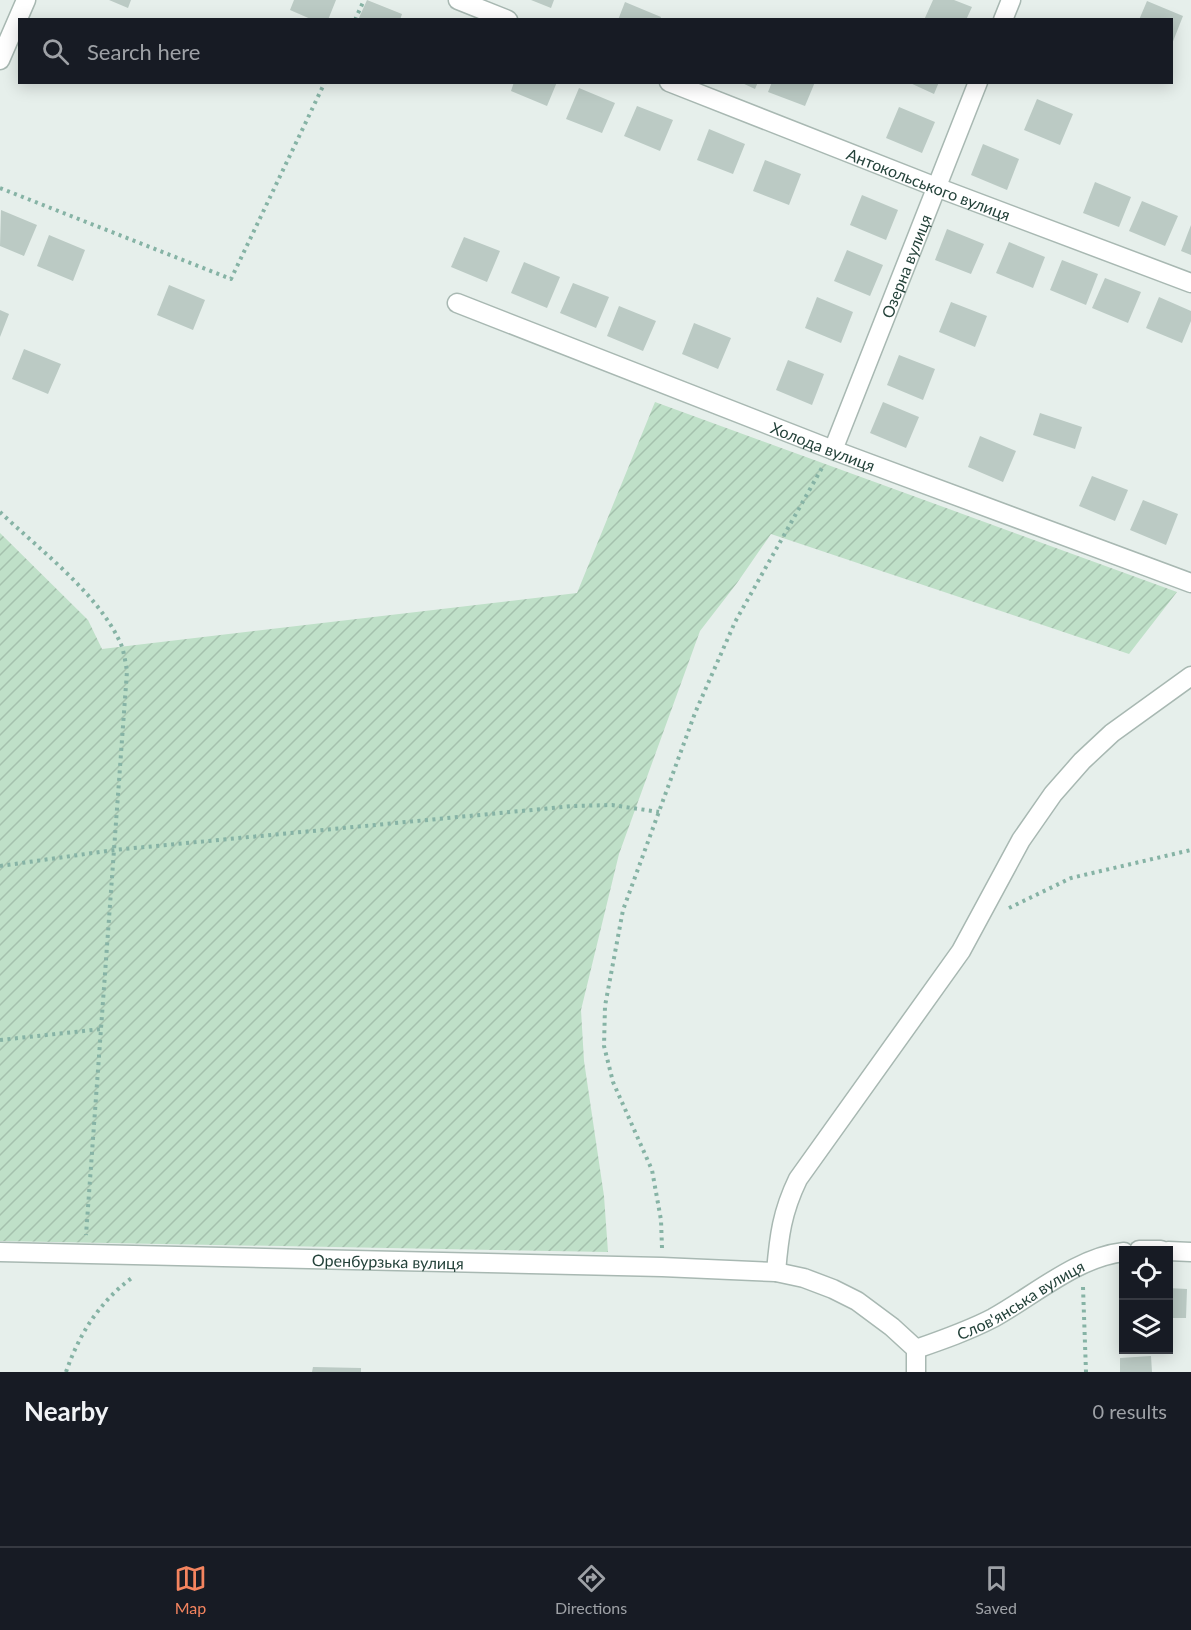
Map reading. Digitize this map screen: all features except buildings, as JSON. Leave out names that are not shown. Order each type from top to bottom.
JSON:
[{"type":"street","points":[[18,18],[26,0]]},
{"type":"street","points":[[458,0],[503,18]]},
{"type":"street","points":[[1004,18],[1011,0]]},
{"type":"street","points":[[0,60],[18,18]]},
{"type":"street","name":"Антокольського вулиця","points":[[674,84],[936,187],[1191,283]]},
{"type":"street","name":"Озерна вулиця","points":[[833,450],[977,84]]},
{"type":"street","name":"Холода вулиця","points":[[457,303],[833,450],[1191,583]]},
{"type":"street","points":[[776,1272],[779,1235],[787,1203],[798,1179],[937,987],[976,924],[1021,840],[1053,794],[1082,761],[1112,733],[1191,676]]},
{"type":"street","points":[[1173,1251],[1191,1252]]},
{"type":"street","name":"Оренбурзька вулиця","points":[[0,1252],[663,1267],[776,1272],[804,1278],[857,1301],[892,1327],[916,1349]]},
{"type":"street","name":"Слов'янська вулиця","points":[[916,1349],[971,1328],[1082,1265],[1119,1252]]},
{"type":"street","points":[[916,1349],[916,1372]]},
{"type":"path","points":[[356,18],[364,0]]},
{"type":"path","points":[[0,188],[231,279],[324,84]]},
{"type":"path","points":[[663,1267],[661,1220],[652,1170],[613,1082],[604,1046],[605,1006],[623,910],[695,713],[735,622],[833,450]]},
{"type":"path","points":[[0,512],[86,592],[107,618],[121,642],[127,671],[85,1254]]},
{"type":"path","points":[[0,866],[114,850],[573,806],[612,805],[659,812]]},
{"type":"path","points":[[976,924],[1071,878],[1191,850]]},
{"type":"path","points":[[0,1040],[102,1029]]},
{"type":"path","points":[[1082,1265],[1086,1372]]},
{"type":"path","points":[[66,1372],[77,1344],[102,1304],[134,1276]]},
{"type":"green space","points":[[655,402],[1177,592],[1129,654],[771,534],[700,631],[619,854],[581,1010],[584,1061],[604,1196],[608,1252],[0,1241],[0,533],[88,620],[102,649],[577,593]]}]
